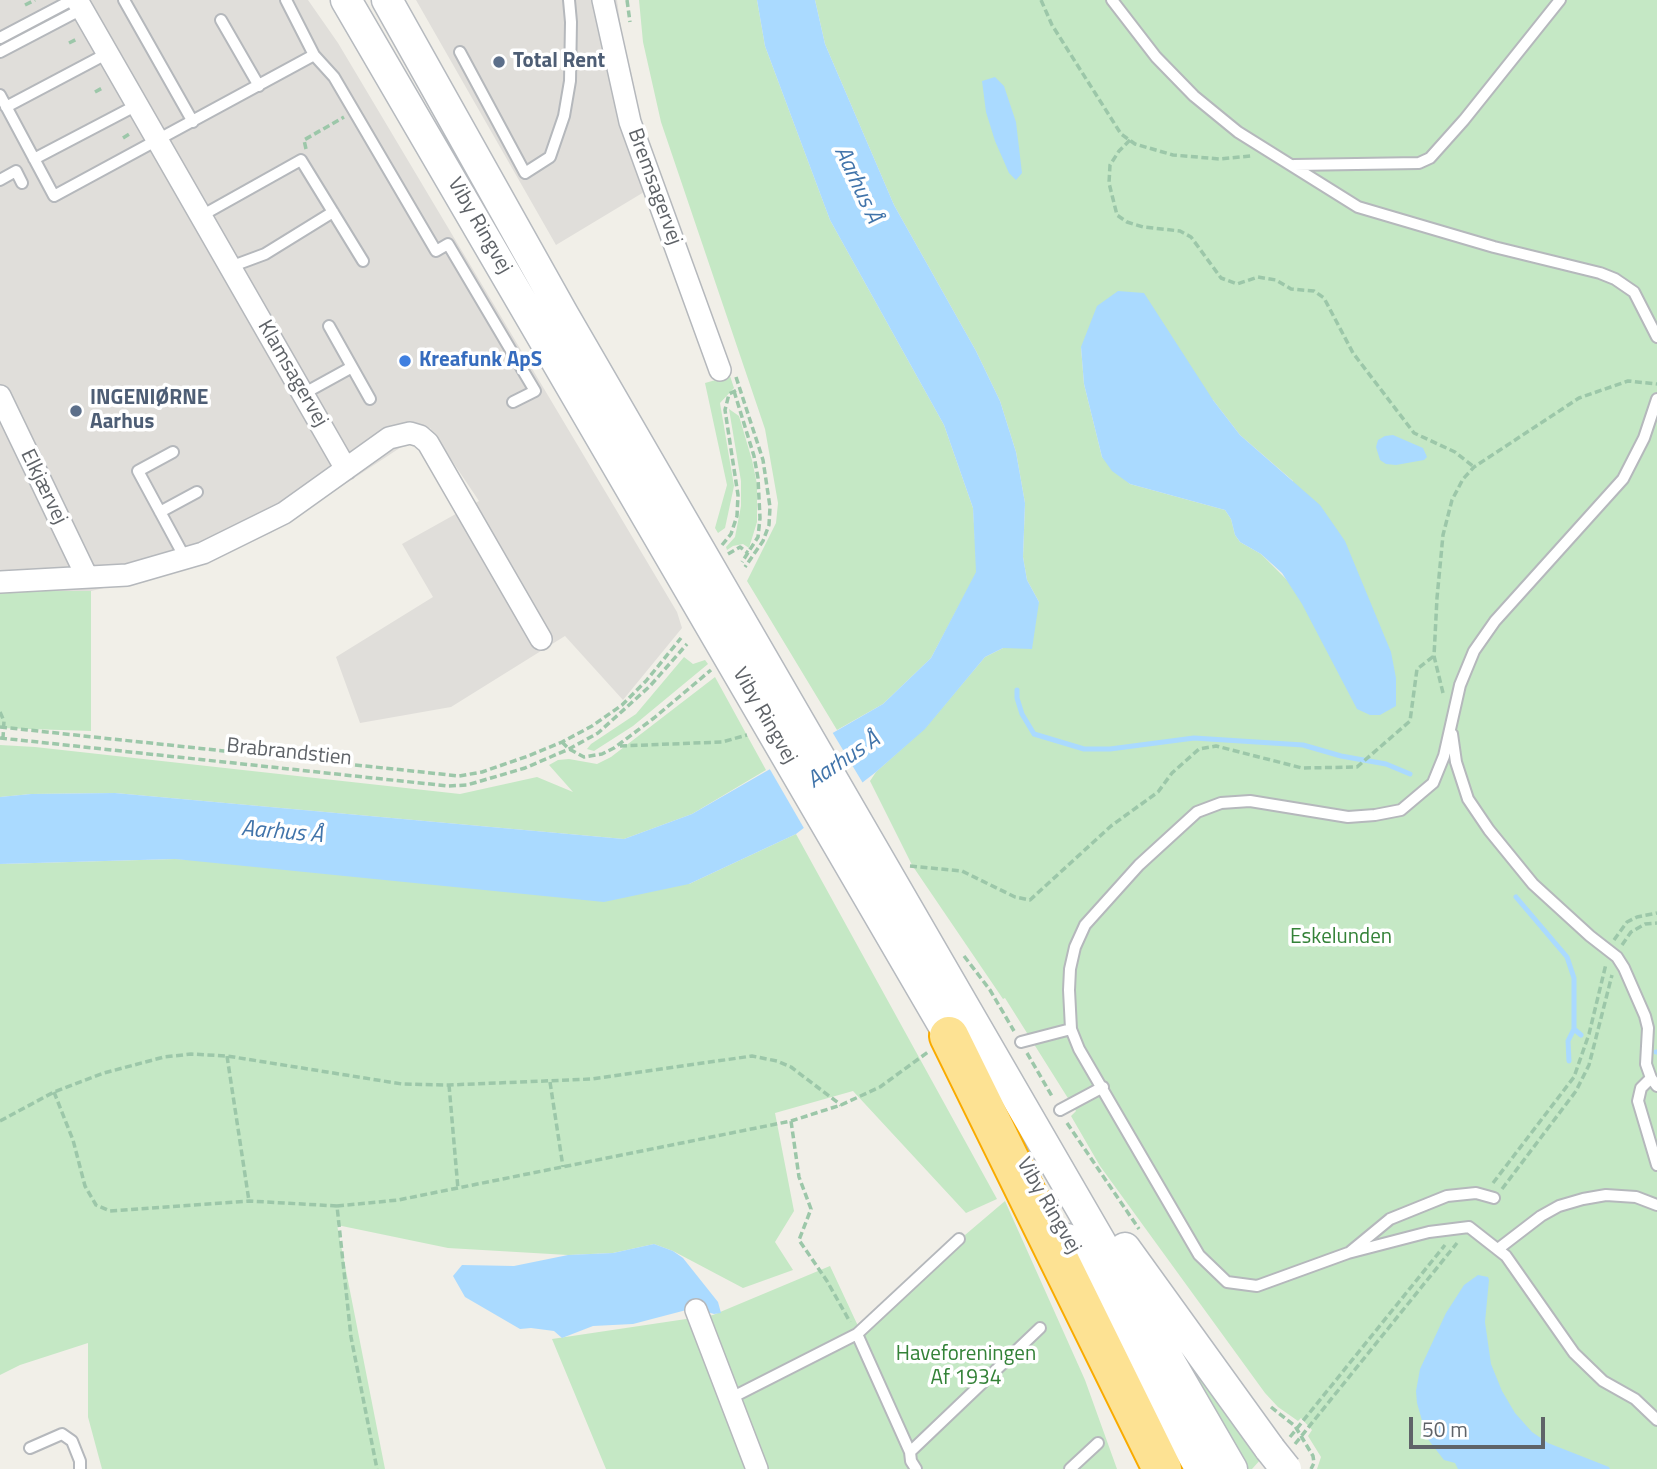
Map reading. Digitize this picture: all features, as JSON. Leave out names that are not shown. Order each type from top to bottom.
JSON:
[{"type":"highway","points":[[949,1036],[1162,1469]]},
{"type":"main road","name":"Viby Ringvej","points":[[346,0],[769,724],[798,747]]},
{"type":"main road","name":"Viby Ringvej","points":[[387,0],[563,314],[717,558],[798,747],[836,812],[949,1036],[1201,1469]]},
{"type":"main road","name":"Viby Ringvej","points":[[836,812],[888,873],[1232,1469]]},
{"type":"main road","points":[[902,900],[992,1024],[1120,1241],[1278,1459]]},
{"type":"street","name":"Bremsagervej","points":[[603,0],[630,122],[720,370]]},
{"type":"street","name":"Klamsagervej","points":[[77,3],[346,468]]},
{"type":"street","name":"Elkjærvej","points":[[0,396],[86,577]]},
{"type":"street","points":[[0,582],[127,575],[203,553],[284,513],[389,438],[410,433],[428,443],[541,639]]},
{"type":"street","points":[[696,1310],[757,1469]]},
{"type":"lane","points":[[124,0],[193,122]]},
{"type":"lane","points":[[286,0],[314,55],[334,76],[436,251],[448,244],[535,391],[513,402]]},
{"type":"lane","points":[[460,52],[525,173],[550,157],[564,116],[570,81],[569,0]]},
{"type":"lane","points":[[1112,0],[1156,57],[1194,96],[1238,132],[1358,206],[1494,247],[1615,279],[1634,292],[1657,337]]},
{"type":"lane","points":[[1294,165],[1419,163],[1430,158],[1464,120],[1560,0]]},
{"type":"lane","points":[[0,38],[77,3]]},
{"type":"lane","points":[[0,52],[77,3]]},
{"type":"lane","points":[[221,20],[259,86]]},
{"type":"lane","points":[[6,107],[108,53]]},
{"type":"lane","points":[[0,95],[54,196],[314,55]]},
{"type":"lane","points":[[34,159],[137,105]]},
{"type":"lane","points":[[201,216],[301,160],[363,261]]},
{"type":"lane","points":[[1323,184],[1322,173],[1328,164]]},
{"type":"lane","points":[[0,180],[16,172],[22,183]]},
{"type":"lane","points":[[230,267],[265,254],[334,212]]},
{"type":"lane","points":[[329,326],[370,399]]},
{"type":"lane","points":[[303,394],[352,367]]},
{"type":"lane","points":[[1433,783],[1440,769],[1460,685],[1474,651],[1495,621],[1623,479],[1644,438],[1657,399]]},
{"type":"lane","points":[[173,452],[138,471],[185,558]]},
{"type":"lane","points":[[160,512],[197,492]]},
{"type":"lane","points":[[1451,726],[1461,779],[1468,799],[1482,820],[1533,884],[1617,957],[1624,968],[1648,1028],[1646,1064],[1654,1082],[1640,1088],[1638,1101],[1657,1165]]},
{"type":"lane","points":[[1461,779],[1443,779],[1433,783],[1401,810],[1375,815],[1348,817],[1242,800],[1221,803],[1197,812],[1139,865],[1085,925],[1075,947],[1070,969],[1071,1029],[1079,1049],[1199,1255],[1227,1282],[1257,1286],[1348,1253],[1429,1232],[1469,1227],[1506,1256],[1574,1353],[1602,1381],[1635,1399],[1657,1420]]},
{"type":"lane","points":[[1021,1042],[1071,1029]]},
{"type":"lane","points":[[1060,1110],[1103,1087]]},
{"type":"lane","points":[[1348,1253],[1390,1219],[1447,1196],[1476,1193],[1494,1198]]},
{"type":"lane","points":[[1498,1249],[1541,1216],[1559,1206],[1583,1199],[1606,1195],[1636,1197],[1657,1205]]},
{"type":"lane","points":[[731,1398],[857,1334],[958,1239]]},
{"type":"lane","points":[[910,1452],[1040,1328]]},
{"type":"lane","points":[[857,1334],[916,1469]]},
{"type":"lane","points":[[30,1448],[62,1434],[72,1441],[80,1461],[79,1469]]},
{"type":"lane","points":[[1070,1469],[1098,1443]]},
{"type":"path","points":[[25,5],[35,0]]},
{"type":"path","points":[[1041,0],[1052,25],[1090,86],[1121,134],[1130,140],[1151,150],[1208,158],[1252,156],[1270,151]]},
{"type":"path","points":[[301,160],[307,149],[304,140],[354,111]]},
{"type":"path","points":[[1130,140],[1118,151],[1110,165],[1109,183],[1117,215],[1127,222],[1143,227],[1181,231],[1191,237],[1221,278],[1237,284],[1258,276],[1276,280],[1291,289],[1314,291],[1324,298],[1353,353],[1414,433],[1455,452],[1474,467]]},
{"type":"path","points":[[1451,726],[1434,656],[1443,535],[1452,500],[1463,479],[1474,467],[1579,398],[1628,382],[1657,384]]},
{"type":"path","points":[[717,558],[731,534],[737,516],[738,495],[725,410],[729,394],[740,389],[763,460],[769,507],[769,524],[764,541],[745,567]]},
{"type":"path","points":[[734,391],[758,478],[760,518],[758,537],[742,562]]},
{"type":"path","points":[[717,558],[740,547],[748,553]]},
{"type":"path","points":[[2,727],[459,776],[482,772],[562,742],[592,726],[622,705],[646,681],[681,638]]},
{"type":"path","name":"Brabrandstien","points":[[2,738],[448,786],[467,785],[493,779],[569,749],[598,733],[650,686],[687,644]]},
{"type":"path","points":[[888,873],[908,866],[962,871],[1015,897],[1030,900],[1111,826],[1158,792],[1199,748],[1216,746],[1301,768],[1357,767],[1410,721],[1417,668],[1434,656]]},
{"type":"path","name":"Brabrandstien","points":[[569,749],[584,757],[592,757],[618,746],[707,673],[731,659]]},
{"type":"path","points":[[0,712],[2,738]]},
{"type":"path","points":[[618,746],[722,742],[741,738],[769,724]]},
{"type":"path","points":[[562,742],[569,749]]},
{"type":"path","points":[[957,946],[990,990],[1083,1149],[1144,1235]]},
{"type":"path","points":[[54,1092],[73,1140],[85,1186],[96,1205],[110,1211],[249,1201],[337,1206],[398,1200],[458,1189],[791,1121],[841,1105],[880,1087],[949,1036]]},
{"type":"path","points":[[0,1121],[54,1092],[104,1073],[164,1057],[191,1054],[227,1056],[402,1084],[449,1085],[592,1079],[752,1056],[791,1067],[841,1105]]},
{"type":"path","points":[[227,1056],[249,1201]]},
{"type":"path","points":[[550,1082],[563,1167]]},
{"type":"path","points":[[449,1085],[458,1189]]},
{"type":"path","points":[[791,1121],[799,1177],[811,1209],[799,1240],[827,1281],[857,1334]]},
{"type":"path","points":[[337,1206],[351,1337],[377,1469]]},
{"type":"path","points":[[1266,1402],[1295,1426],[1313,1457],[1311,1469]]},
{"type":"shaded area","points":[[0,0],[308,0],[338,43],[677,612],[682,628],[623,700],[565,636],[451,707],[360,723],[336,657],[433,597],[402,544],[479,501],[430,428],[271,533],[191,567],[91,591],[0,591]]},
{"type":"shaded area","points":[[416,0],[617,0],[644,192],[556,245]]},
{"type":"green space","points":[[639,0],[757,0],[765,46],[830,220],[944,425],[973,508],[977,572],[931,658],[883,704],[837,730],[747,581],[776,523],[778,503],[765,429],[661,122],[643,42]]},
{"type":"green space","name":"Eskelunden","points":[[815,0],[1657,0],[1657,1469],[1317,1469],[1321,1457],[1308,1436],[1312,1430],[1301,1418],[1298,1421],[1278,1407],[1265,1393],[1100,1166],[1071,1116],[1076,1111],[1005,998],[1003,999],[912,865],[870,781],[876,772],[925,728],[985,657],[1003,648],[1039,602],[1027,580],[1023,557],[1025,503],[1016,452],[1000,401],[976,351],[894,205],[825,44]],"holes":[[[1081,347],[1213,400],[1240,435],[1293,481],[1287,580],[1261,554],[1240,542],[1225,510],[1130,484],[1102,457],[1084,384]]]},
{"type":"green space","points":[[730,376],[734,388],[720,403],[734,486],[725,528],[718,533],[715,528],[727,485],[705,383]]},
{"type":"green space","points":[[729,409],[739,416],[752,460],[757,484],[757,522],[749,548],[743,544],[727,550],[726,547],[735,537],[741,506],[741,481]]},
{"type":"green space","points":[[0,591],[91,591],[91,731],[0,728]]},
{"type":"green space","points":[[684,657],[693,664],[705,660],[708,664],[633,726],[594,751],[587,749],[636,714]]},
{"type":"green space","points":[[715,677],[766,770],[692,814],[624,839],[115,793],[0,797],[0,745],[460,794],[537,777],[573,792],[549,765],[558,760],[569,759],[597,764],[611,757]]},
{"type":"green space","points":[[796,834],[997,1199],[966,1213],[853,1091],[775,1113],[794,1211],[775,1242],[793,1270],[743,1288],[673,1251],[654,1244],[613,1253],[568,1255],[448,1248],[337,1225],[385,1469],[102,1469],[88,1417],[88,1343],[20,1365],[0,1375],[0,864],[175,859],[689,884]]},
{"type":"green space","name":"Haveforeningen Af 1934","points":[[1005,1201],[1085,1380],[1117,1469],[606,1469],[552,1339],[713,1315],[830,1266],[858,1326]]},
{"type":"green space","points":[[1168,1333],[1262,1458],[1252,1469],[1246,1469]]},
{"type":"water","name":"Aarhus Å","points":[[757,0],[815,0],[825,44],[894,205],[976,351],[1000,401],[1016,452],[1025,503],[1023,557],[1027,580],[1039,602],[1032,649],[1003,648],[985,657],[925,729],[876,772],[796,834],[689,884],[604,902],[175,859],[0,864],[0,797],[31,794],[115,793],[624,839],[692,814],[883,704],[931,658],[976,572],[973,508],[944,425],[830,220],[765,46]]},
{"type":"water","points":[[995,77],[1004,86],[1016,122],[1022,173],[1016,180],[1009,173],[986,112],[982,81]]},
{"type":"water","points":[[1118,291],[1144,293],[1213,400],[1240,435],[1320,505],[1345,541],[1391,652],[1396,678],[1396,706],[1380,715],[1370,715],[1357,709],[1302,604],[1282,573],[1261,554],[1240,542],[1225,510],[1130,484],[1112,471],[1102,457],[1084,384],[1081,347],[1097,306]]},
{"type":"water","points":[[1393,435],[1423,448],[1427,457],[1424,460],[1396,465],[1386,464],[1380,460],[1376,447],[1378,440]]},
{"type":"water","points":[[654,1244],[683,1258],[718,1302],[721,1313],[714,1314],[694,1308],[633,1324],[593,1326],[562,1338],[554,1331],[520,1329],[465,1297],[453,1276],[462,1265],[514,1266],[568,1255],[613,1253]]},
{"type":"water","points":[[1478,1275],[1488,1277],[1489,1280],[1485,1322],[1491,1364],[1515,1413],[1532,1432],[1548,1443],[1610,1469],[1458,1469],[1455,1463],[1444,1460],[1427,1438],[1417,1403],[1420,1369],[1446,1313],[1464,1285]]},
{"type":"pier","points":[[831,730],[864,785],[805,830],[768,766]]},
{"type":"waterway","points":[[1017,690],[1022,714],[1034,734],[1084,749],[1110,749],[1194,738],[1303,745],[1341,756],[1386,764],[1410,774]]},
{"type":"waterway","points":[[1516,897],[1567,957],[1574,978],[1574,1029],[1581,1035]]},
{"type":"waterway","points":[[1569,1061],[1568,1041],[1574,1029]]},
{"type":"place","name":"Total Rent","points":[[499,62]]},
{"type":"place","name":"Kreafunk ApS","points":[[405,361]]},
{"type":"place","name":"INGENIØRNE Aarhus","points":[[76,411]]}]
